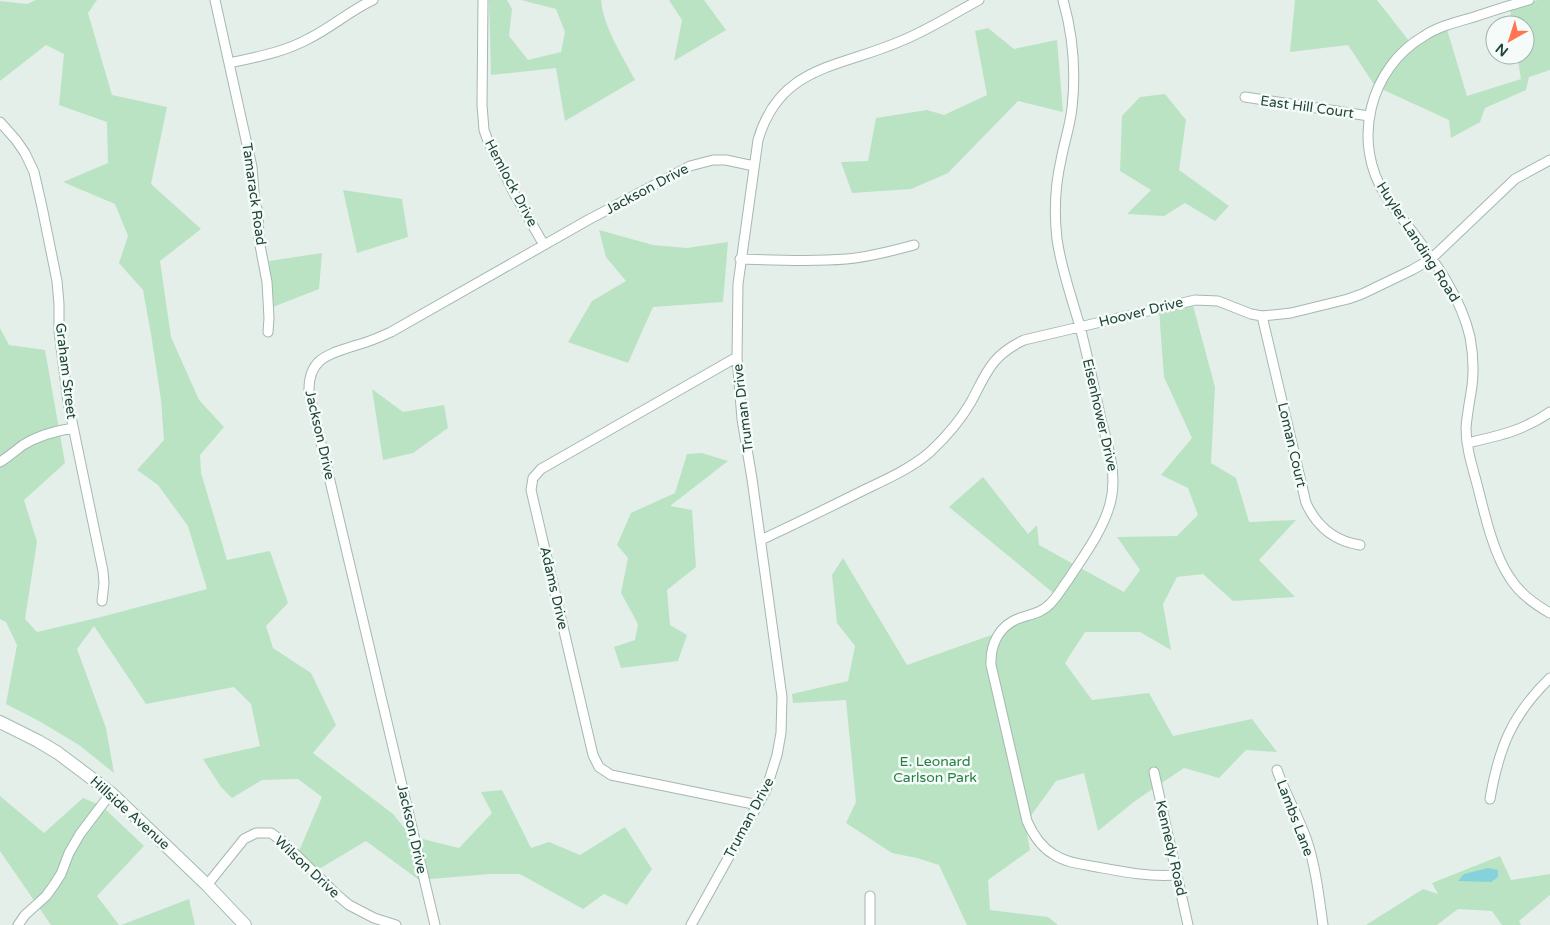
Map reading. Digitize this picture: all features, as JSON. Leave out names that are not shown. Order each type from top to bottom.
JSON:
[{"type":"main road","name":"Hillside Avenue","points":[[0,722],[58,753],[111,793],[207,885],[245,925]]},
{"type":"street","name":"Tamarack Road","points":[[215,0],[252,166],[255,205],[258,211],[259,240],[267,282],[268,332]]},
{"type":"street","points":[[229,63],[272,53],[304,41],[374,0]]},
{"type":"street","name":"Hemlock Drive","points":[[483,0],[482,105],[484,130],[513,192],[544,245]]},
{"type":"street","name":"Truman Drive","points":[[691,925],[758,805],[777,755],[782,715],[782,697],[761,540],[742,419],[737,357],[736,315],[740,259],[758,140],[767,115],[774,103],[793,84],[817,70],[902,41],[979,0]]},
{"type":"street","name":"Eisenhower Drive","points":[[1063,0],[1073,49],[1074,92],[1068,132],[1057,181],[1056,218],[1060,256],[1080,327],[1112,466],[1113,491],[1111,503],[1101,526],[1053,602],[1039,613],[1012,621],[999,633],[992,648],[991,666],[1027,821],[1037,840],[1052,854],[1070,862],[1141,875],[1177,875]]},
{"type":"street","name":"Huyler Landing Road","points":[[1529,0],[1445,26],[1412,44],[1383,76],[1376,91],[1369,116],[1368,139],[1369,153],[1378,182],[1431,259],[1460,307],[1470,337],[1473,368],[1467,415],[1467,443],[1486,518],[1504,567],[1526,597],[1550,613]]},
{"type":"street","name":"East Hill Court","points":[[1245,97],[1369,116]]},
{"type":"street","name":"Graham Street","points":[[0,122],[25,153],[34,172],[42,207],[57,281],[59,332],[73,428],[104,571],[102,600]]},
{"type":"street","name":"Jackson Drive","points":[[435,925],[308,392],[308,383],[314,367],[326,355],[373,340],[391,332],[544,245],[690,166],[713,160],[726,160],[754,166]]},
{"type":"street","name":"Hoover Drive","points":[[761,540],[894,476],[928,453],[943,439],[962,415],[987,370],[995,360],[1014,345],[1024,340],[1195,300],[1218,301],[1251,314],[1262,316],[1291,313],[1348,299],[1412,270],[1431,259],[1515,179],[1550,160]]},
{"type":"street","points":[[740,259],[845,259],[914,245]]},
{"type":"street","name":"Loman Court","points":[[1262,316],[1306,503],[1323,529],[1343,541],[1360,545]]},
{"type":"street","name":"Adams Drive","points":[[737,357],[542,469],[534,478],[531,490],[593,755],[599,767],[611,775],[758,805]]},
{"type":"street","points":[[1467,443],[1516,430],[1537,421],[1550,412]]},
{"type":"street","points":[[0,462],[35,438],[73,428]]},
{"type":"street","points":[[1490,799],[1495,771],[1506,738],[1528,703],[1550,678]]},
{"type":"street","name":"Lambs Lane","points":[[1277,770],[1306,838],[1312,859],[1323,925]]},
{"type":"street","name":"Kennedy Road","points":[[1154,772],[1188,925]]},
{"type":"street","points":[[18,925],[54,885],[80,834],[111,793]]},
{"type":"street","name":"Wilson Drive","points":[[207,885],[244,839],[256,832],[270,833],[282,841],[349,905],[374,918],[396,925]]},
{"type":"street","points":[[870,896],[870,925]]},
{"type":"green space","points":[[36,0],[97,0],[88,13],[112,95],[167,107],[151,184],[201,229],[160,261],[171,337],[199,400],[224,427],[200,455],[201,473],[227,560],[270,551],[288,603],[266,626],[273,648],[311,673],[336,725],[313,753],[393,814],[411,836],[459,848],[492,813],[481,792],[502,790],[531,848],[549,842],[580,855],[625,827],[652,869],[627,905],[604,894],[583,909],[520,874],[490,874],[419,880],[366,841],[314,872],[297,856],[322,797],[298,779],[262,780],[232,798],[221,787],[203,759],[260,746],[251,704],[234,687],[146,704],[94,626],[77,649],[106,728],[114,773],[79,745],[6,704],[17,645],[6,622],[0,619],[0,328],[9,345],[45,350],[65,463],[24,500],[37,542],[25,619],[37,632],[207,589],[188,526],[158,485],[137,470],[164,440],[161,400],[143,290],[119,263],[128,236],[115,204],[63,182],[108,163],[107,122],[59,105],[64,54],[46,45],[0,81],[0,1],[27,4]]},
{"type":"green space","points":[[489,0],[507,0],[512,9],[509,36],[528,60],[561,52],[565,32],[556,9],[521,0],[601,0],[609,31],[635,80],[565,121],[556,68],[491,75]]},
{"type":"green space","points":[[669,0],[704,0],[726,30],[674,61],[682,20]]},
{"type":"green space","points":[[1295,0],[1377,0],[1409,41],[1446,26],[1467,96],[1521,79],[1519,65],[1535,65],[1535,15],[1511,15],[1510,8],[1538,0],[1550,0],[1550,70],[1529,77],[1526,90],[1485,108],[1480,122],[1451,138],[1449,120],[1375,86],[1348,45],[1290,52]]},
{"type":"green space","points":[[988,28],[1014,49],[1057,40],[1063,112],[1018,101],[948,173],[911,189],[852,193],[841,162],[868,161],[876,118],[927,110],[944,115],[987,95],[975,31]]},
{"type":"green space","points":[[1165,94],[1186,120],[1179,170],[1229,206],[1215,221],[1185,203],[1164,216],[1127,214],[1151,190],[1120,171],[1122,116],[1140,97]]},
{"type":"green space","points":[[343,190],[402,199],[408,237],[357,253]]},
{"type":"green space","points":[[599,230],[653,245],[687,248],[728,242],[723,302],[653,307],[628,363],[568,342],[592,301],[626,281],[606,257]]},
{"type":"green space","points":[[322,253],[319,289],[273,307],[269,261]]},
{"type":"green space","name":"E. Leonard Carlson Park","points":[[1192,302],[1215,387],[1211,463],[1236,478],[1249,522],[1296,520],[1259,560],[1295,597],[1233,601],[1203,574],[1177,577],[1163,604],[1171,650],[1140,632],[1085,632],[1065,663],[1092,700],[1149,693],[1173,736],[1252,719],[1277,752],[1246,750],[1219,778],[1184,768],[1135,801],[1098,831],[1084,773],[1056,781],[1025,824],[1030,850],[988,880],[990,910],[1048,917],[1058,925],[967,925],[939,865],[892,853],[846,823],[856,802],[846,700],[793,703],[792,694],[848,681],[855,646],[837,623],[832,575],[843,558],[907,665],[997,633],[1057,596],[949,507],[983,477],[1028,534],[1037,525],[1039,545],[1124,592],[1140,570],[1117,537],[1177,536],[1198,515],[1188,488],[1161,475],[1192,438],[1164,377],[1159,310]]},
{"type":"green space","points":[[372,389],[403,412],[444,405],[448,428],[413,453],[383,460]]},
{"type":"green space","points":[[702,453],[728,461],[670,506],[692,510],[696,567],[667,590],[670,625],[687,635],[678,661],[621,668],[614,647],[635,640],[638,624],[621,593],[628,558],[617,545],[631,513],[675,493],[687,454]]},
{"type":"green space","points":[[0,796],[44,833],[83,798],[102,806],[144,846],[97,896],[119,925],[51,925],[0,851]]},
{"type":"green space","points":[[1500,856],[1511,880],[1550,874],[1550,895],[1519,921],[1521,925],[1502,925],[1492,911],[1458,909],[1437,925],[1366,925],[1423,889],[1438,894],[1432,883]]},
{"type":"green space","points":[[189,899],[195,925],[121,925]]},
{"type":"water","points":[[1488,868],[1498,870],[1498,877],[1491,882],[1458,881],[1464,874]]}]
